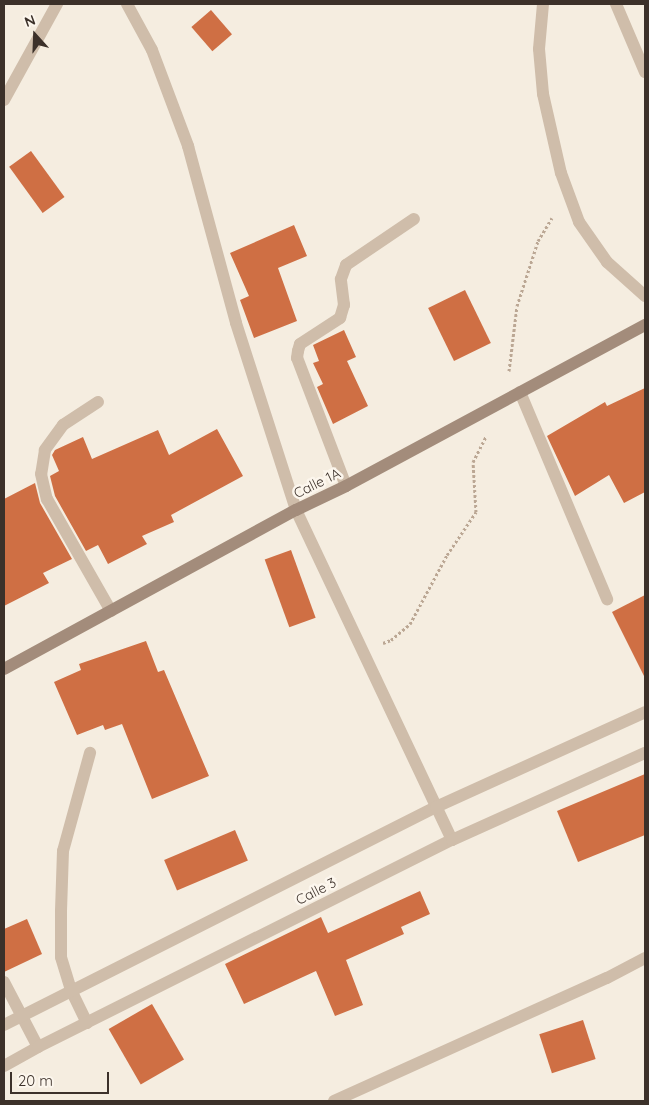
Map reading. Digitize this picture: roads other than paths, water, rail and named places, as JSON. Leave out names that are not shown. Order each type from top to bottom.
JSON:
[{"type":"street","points":[[4,100],[57,4]]},
{"type":"street","points":[[127,4],[152,50],[188,146],[236,323],[296,510],[452,840]]},
{"type":"street","points":[[544,4],[539,49],[543,94],[561,173],[579,222],[607,262],[645,296]]},
{"type":"street","points":[[616,4],[645,72]]},
{"type":"street","points":[[346,486],[297,358],[298,351],[300,344],[340,318],[344,305],[341,279],[346,265],[414,219]]},
{"type":"street","name":"Calle 1A","points":[[4,669],[296,510],[346,486],[645,325]]},
{"type":"street","points":[[520,392],[607,598]]},
{"type":"street","points":[[98,402],[63,425],[45,450],[41,474],[47,499],[111,611]]},
{"type":"street","name":"Calle 3","points":[[4,1025],[21,1014],[436,807],[645,712]]},
{"type":"street","name":"Calle 3","points":[[4,1066],[38,1046],[452,840],[645,752]]},
{"type":"street","points":[[87,1023],[71,990],[61,957],[63,851],[90,753]]},
{"type":"street","points":[[334,1101],[607,978],[645,958]]},
{"type":"street","points":[[4,982],[38,1046]]}]
